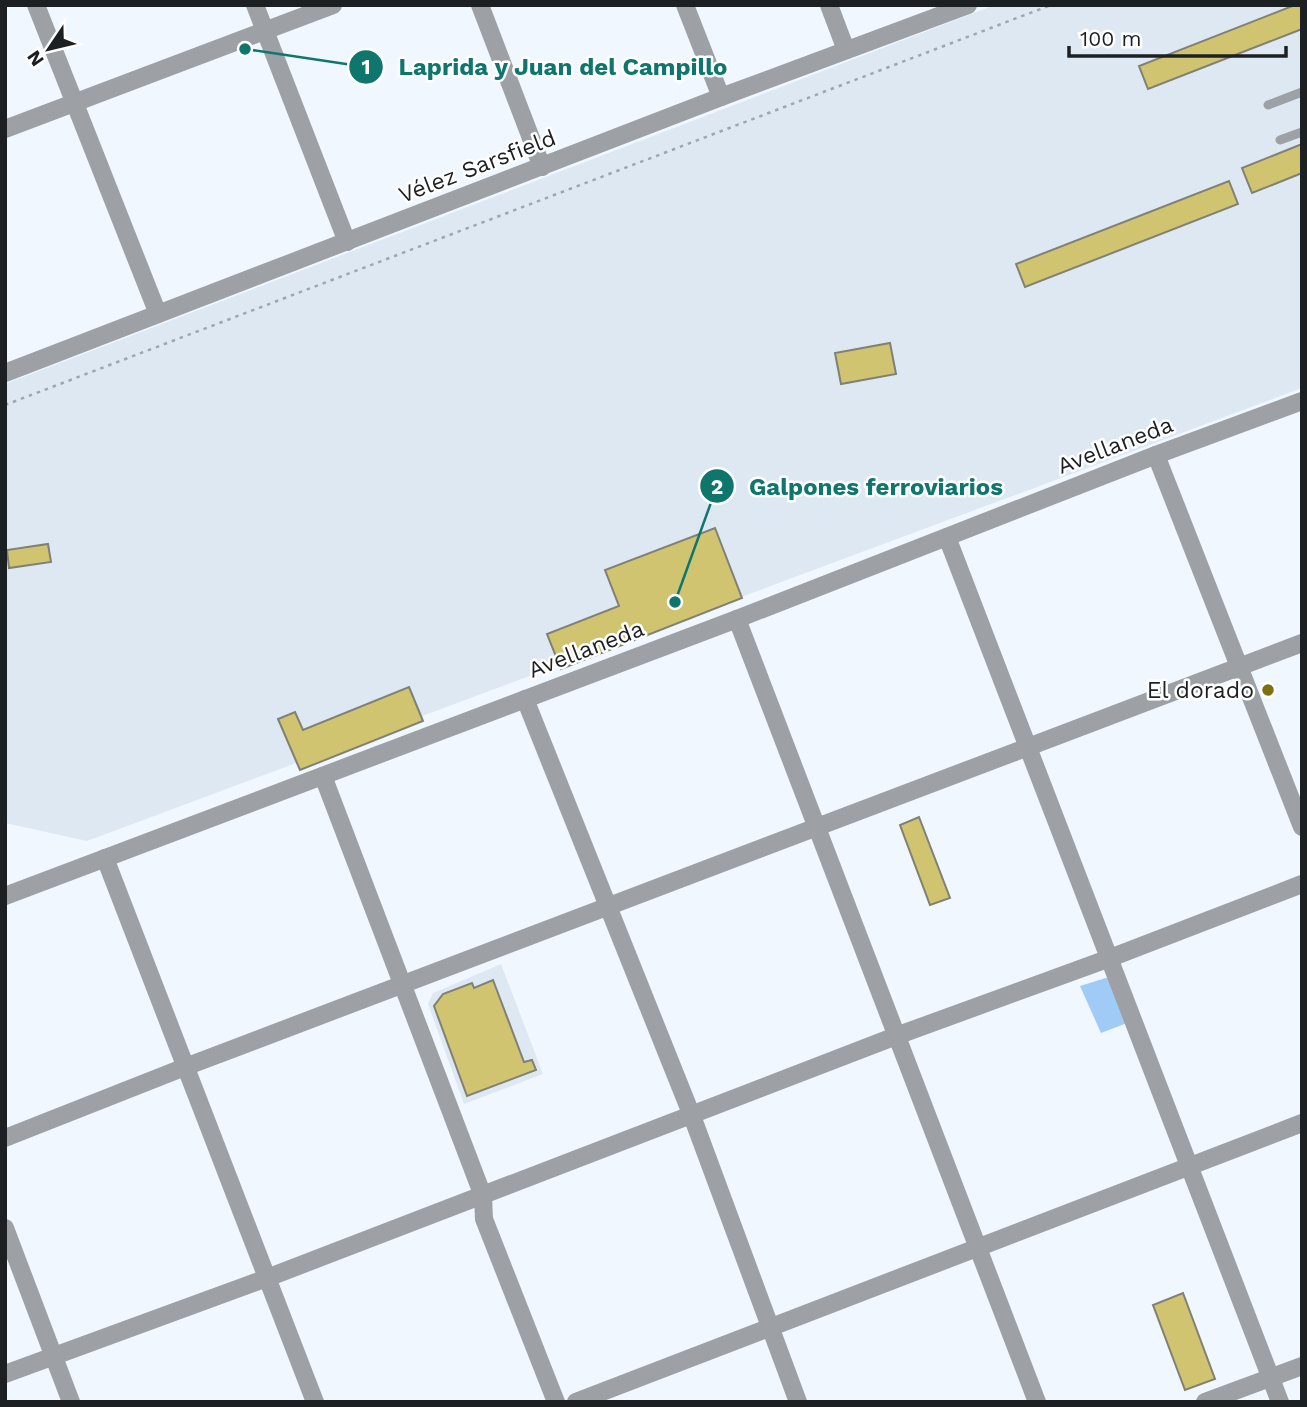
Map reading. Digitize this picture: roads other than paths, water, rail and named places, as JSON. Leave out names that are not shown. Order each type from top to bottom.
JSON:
[{"type":"street","points":[[36,5],[158,314]]},
{"type":"street","points":[[255,5],[347,242]]},
{"type":"street","points":[[5,129],[332,5]]},
{"type":"street","points":[[480,5],[542,167]]},
{"type":"street","points":[[685,5],[721,97]]},
{"type":"street","points":[[829,5],[846,50]]},
{"type":"street","name":"Vélez Sarsfield","points":[[5,373],[721,97],[968,5]]},
{"type":"street","name":"Avellaneda","points":[[5,896],[737,619],[1156,455],[1302,401]]},
{"type":"street","points":[[1156,455],[1302,827]]},
{"type":"street","points":[[947,537],[1280,1402]]},
{"type":"street","points":[[737,619],[1037,1402]]},
{"type":"street","points":[[5,1138],[185,1067],[1302,643]]},
{"type":"street","points":[[525,699],[692,1116],[798,1402]]},
{"type":"street","points":[[323,776],[484,1195],[484,1219],[556,1402]]},
{"type":"street","points":[[105,858],[316,1402]]},
{"type":"street","points":[[5,1374],[267,1278],[896,1036],[1302,884]]},
{"type":"street","points":[[576,1402],[1302,1123]]},
{"type":"street","points":[[5,1228],[71,1402]]},
{"type":"street","points":[[1205,1402],[1302,1366]]},
{"type":"lane","points":[[1268,105],[1302,92]]},
{"type":"lane","points":[[1280,140],[1302,132]]},
{"type":"place","name":"Laprida y Juan del Campillo","points":[[245,49]]},
{"type":"place","name":"Galpones ferroviarios","points":[[675,602]]},
{"type":"place","name":"El dorado","points":[[1268,690]]}]
